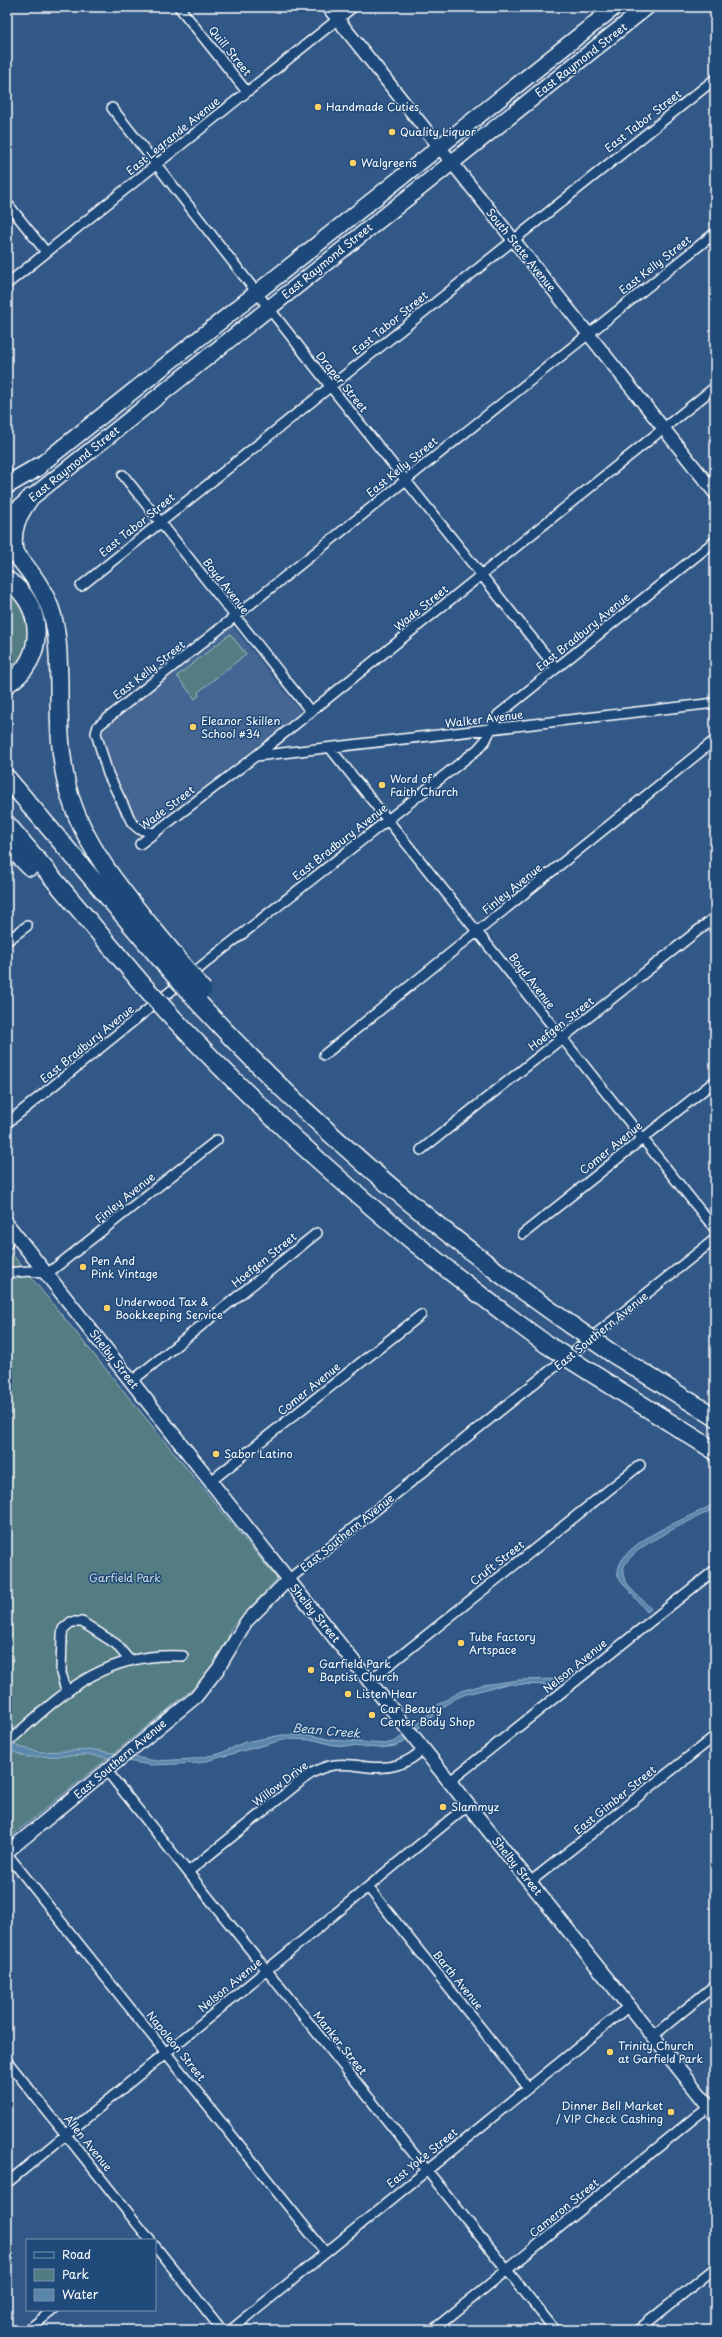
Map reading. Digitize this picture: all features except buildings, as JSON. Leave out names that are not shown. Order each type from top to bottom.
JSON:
[{"type":"highway","points":[[7,485],[38,467]]},
{"type":"highway","points":[[30,498],[18,515],[10,547],[41,590],[54,623],[58,642],[61,748],[68,786],[78,818],[105,867],[172,963]]},
{"type":"highway","points":[[7,580],[20,590],[30,603],[35,618],[37,634],[34,649],[28,663],[16,678],[7,684]]},
{"type":"highway","points":[[7,778],[172,963],[276,1084],[344,1146],[453,1238],[571,1325],[613,1354],[715,1417]]},
{"type":"highway","points":[[7,824],[174,1020],[267,1114],[382,1218],[471,1289],[546,1344],[715,1451]]},
{"type":"highway","points":[[7,844],[119,957]]},
{"type":"main road","name":"East Raymond Street","points":[[7,492],[615,7]]},
{"type":"main road","name":"East Raymond Street","points":[[7,516],[647,7]]},
{"type":"main road","name":"Shelby Street","points":[[8,1226],[288,1580],[714,2112]]},
{"type":"street","name":"Quill Street","points":[[179,7],[247,92]]},
{"type":"street","name":"South State Avenue","points":[[328,7],[715,493]]},
{"type":"street","name":"East Legrande Avenue","points":[[7,284],[354,7]]},
{"type":"street","name":"East Tabor Street","points":[[81,586],[715,79]]},
{"type":"street","name":"Draper Street","points":[[112,108],[268,308],[556,668]]},
{"type":"street","points":[[7,203],[46,252]]},
{"type":"street","name":"East Kelly Street","points":[[154,833],[138,829],[132,823],[112,784],[96,733],[98,726],[715,233]]},
{"type":"street","name":"Wade Street","points":[[140,844],[256,756],[715,387]]},
{"type":"street","name":"Boyd Avenue","points":[[123,475],[311,712]]},
{"type":"street","name":"East Bradbury Avenue","points":[[7,1123],[218,953],[478,749],[485,741],[498,715],[715,541]]},
{"type":"street","points":[[705,704],[715,696]]},
{"type":"street","name":"Walker Avenue","points":[[256,756],[490,730],[715,702]]},
{"type":"street","name":"Finley Avenue","points":[[324,1055],[715,740]]},
{"type":"street","name":"Boyd Avenue","points":[[330,748],[715,1229]]},
{"type":"street","name":"Hoefgen Street","points":[[421,1150],[715,917]]},
{"type":"street","points":[[7,941],[27,926]]},
{"type":"street","name":"Comer Avenue","points":[[523,1234],[715,1081]]},
{"type":"street","name":"Finley Avenue","points":[[47,1274],[216,1140]]},
{"type":"street","points":[[7,1244],[8,1226]]},
{"type":"street","name":"Hoefgen Street","points":[[132,1381],[317,1233]]},
{"type":"street","name":"East Southern Avenue","points":[[7,1853],[134,1749],[204,1689],[218,1669],[246,1622],[288,1580],[715,1239]]},
{"type":"street","points":[[7,1273],[30,1271],[47,1274]]},
{"type":"street","name":"Comer Avenue","points":[[211,1481],[421,1315]]},
{"type":"street","name":"Cruft Street","points":[[369,1680],[640,1465]]},
{"type":"street","name":"Nelson Avenue","points":[[449,1782],[715,1570]]},
{"type":"street","points":[[66,1690],[61,1673],[62,1636],[63,1629],[71,1622],[82,1622],[103,1635],[123,1650],[130,1661]]},
{"type":"street","points":[[7,1743],[66,1690],[83,1680],[130,1661],[154,1656],[183,1656]]},
{"type":"street","name":"East Gimber Street","points":[[530,1882],[715,1736]]},
{"type":"street","name":"Willow Drive","points":[[188,1872],[299,1782],[319,1769],[346,1763],[382,1767],[393,1766],[406,1762],[421,1746]]},
{"type":"street","name":"Manker Street","points":[[110,1768],[188,1872],[555,2330]]},
{"type":"street","name":"Nelson Avenue","points":[[7,2183],[468,1805]]},
{"type":"street","name":"Napoleon Street","points":[[7,1853],[325,2252]]},
{"type":"street","name":"Barth Avenue","points":[[368,1887],[528,2087]]},
{"type":"street","points":[[653,2036],[715,1986]]},
{"type":"street","name":"East Yoke Street","points":[[231,2330],[629,2006]]},
{"type":"street","name":"Allen Avenue","points":[[7,2061],[145,2238]]},
{"type":"street","name":"Cameron Street","points":[[433,2330],[699,2114],[706,2109],[714,2112]]},
{"type":"street","points":[[156,2247],[222,2330]]},
{"type":"street","points":[[638,2330],[715,2268]]},
{"type":"street","points":[[28,2330],[52,2311]]},
{"type":"shaded area","name":"Eleanor Skillen School #34","points":[[232,626],[301,712],[152,828],[145,828],[133,818],[106,760],[103,731],[106,724]]},
{"type":"green space","points":[[7,586],[31,618],[30,636],[24,657],[7,677]]},
{"type":"green space","points":[[230,634],[246,654],[198,692],[199,696],[195,699],[177,676]]},
{"type":"green space","name":"Garfield Park","points":[[7,1248],[277,1579],[231,1628],[222,1656],[199,1684],[7,1840]]},
{"type":"water","points":[[715,1503],[715,1508],[677,1527],[646,1545],[633,1555],[625,1564],[623,1574],[624,1579],[651,1609],[647,1612],[618,1577],[620,1564],[628,1553],[640,1542],[656,1532]]},
{"type":"water","name":"Bean Creek","points":[[563,1679],[556,1685],[507,1684],[466,1694],[454,1699],[403,1742],[395,1746],[381,1748],[333,1745],[315,1740],[286,1739],[199,1763],[151,1765],[91,1755],[26,1757],[7,1749],[7,1741],[19,1747],[39,1752],[96,1750],[156,1761],[192,1759],[219,1754],[245,1742],[282,1735],[311,1735],[331,1740],[385,1744],[396,1741],[418,1724],[439,1704],[461,1691],[483,1685],[519,1680]]},
{"type":"place","name":"Handmade Cuties","points":[[318,107]]},
{"type":"place","name":"Quality Liquor","points":[[392,132]]},
{"type":"place","name":"Walgreens","points":[[353,163]]},
{"type":"place","name":"Eleanor Skillen School #34","points":[[193,727]]},
{"type":"place","name":"Word of Faith Church","points":[[382,785]]},
{"type":"place","name":"Pen And Pink Vintage","points":[[83,1267]]},
{"type":"place","name":"Underwood Tax & Bookkeeping Service","points":[[107,1308]]},
{"type":"place","name":"Sabor Latino","points":[[216,1454]]},
{"type":"place","name":"Tube Factory Artspace","points":[[461,1643]]},
{"type":"place","name":"Garfield Park Baptist Church","points":[[311,1670]]},
{"type":"place","name":"Listen Hear","points":[[348,1694]]},
{"type":"place","name":"Car Beauty Center Body Shop","points":[[372,1715]]},
{"type":"place","name":"Slammyz","points":[[443,1807]]},
{"type":"place","name":"Trinity Church at Garfield Park","points":[[610,2052]]},
{"type":"place","name":"Dinner Bell Market / VIP Check Cashing","points":[[671,2112]]}]
